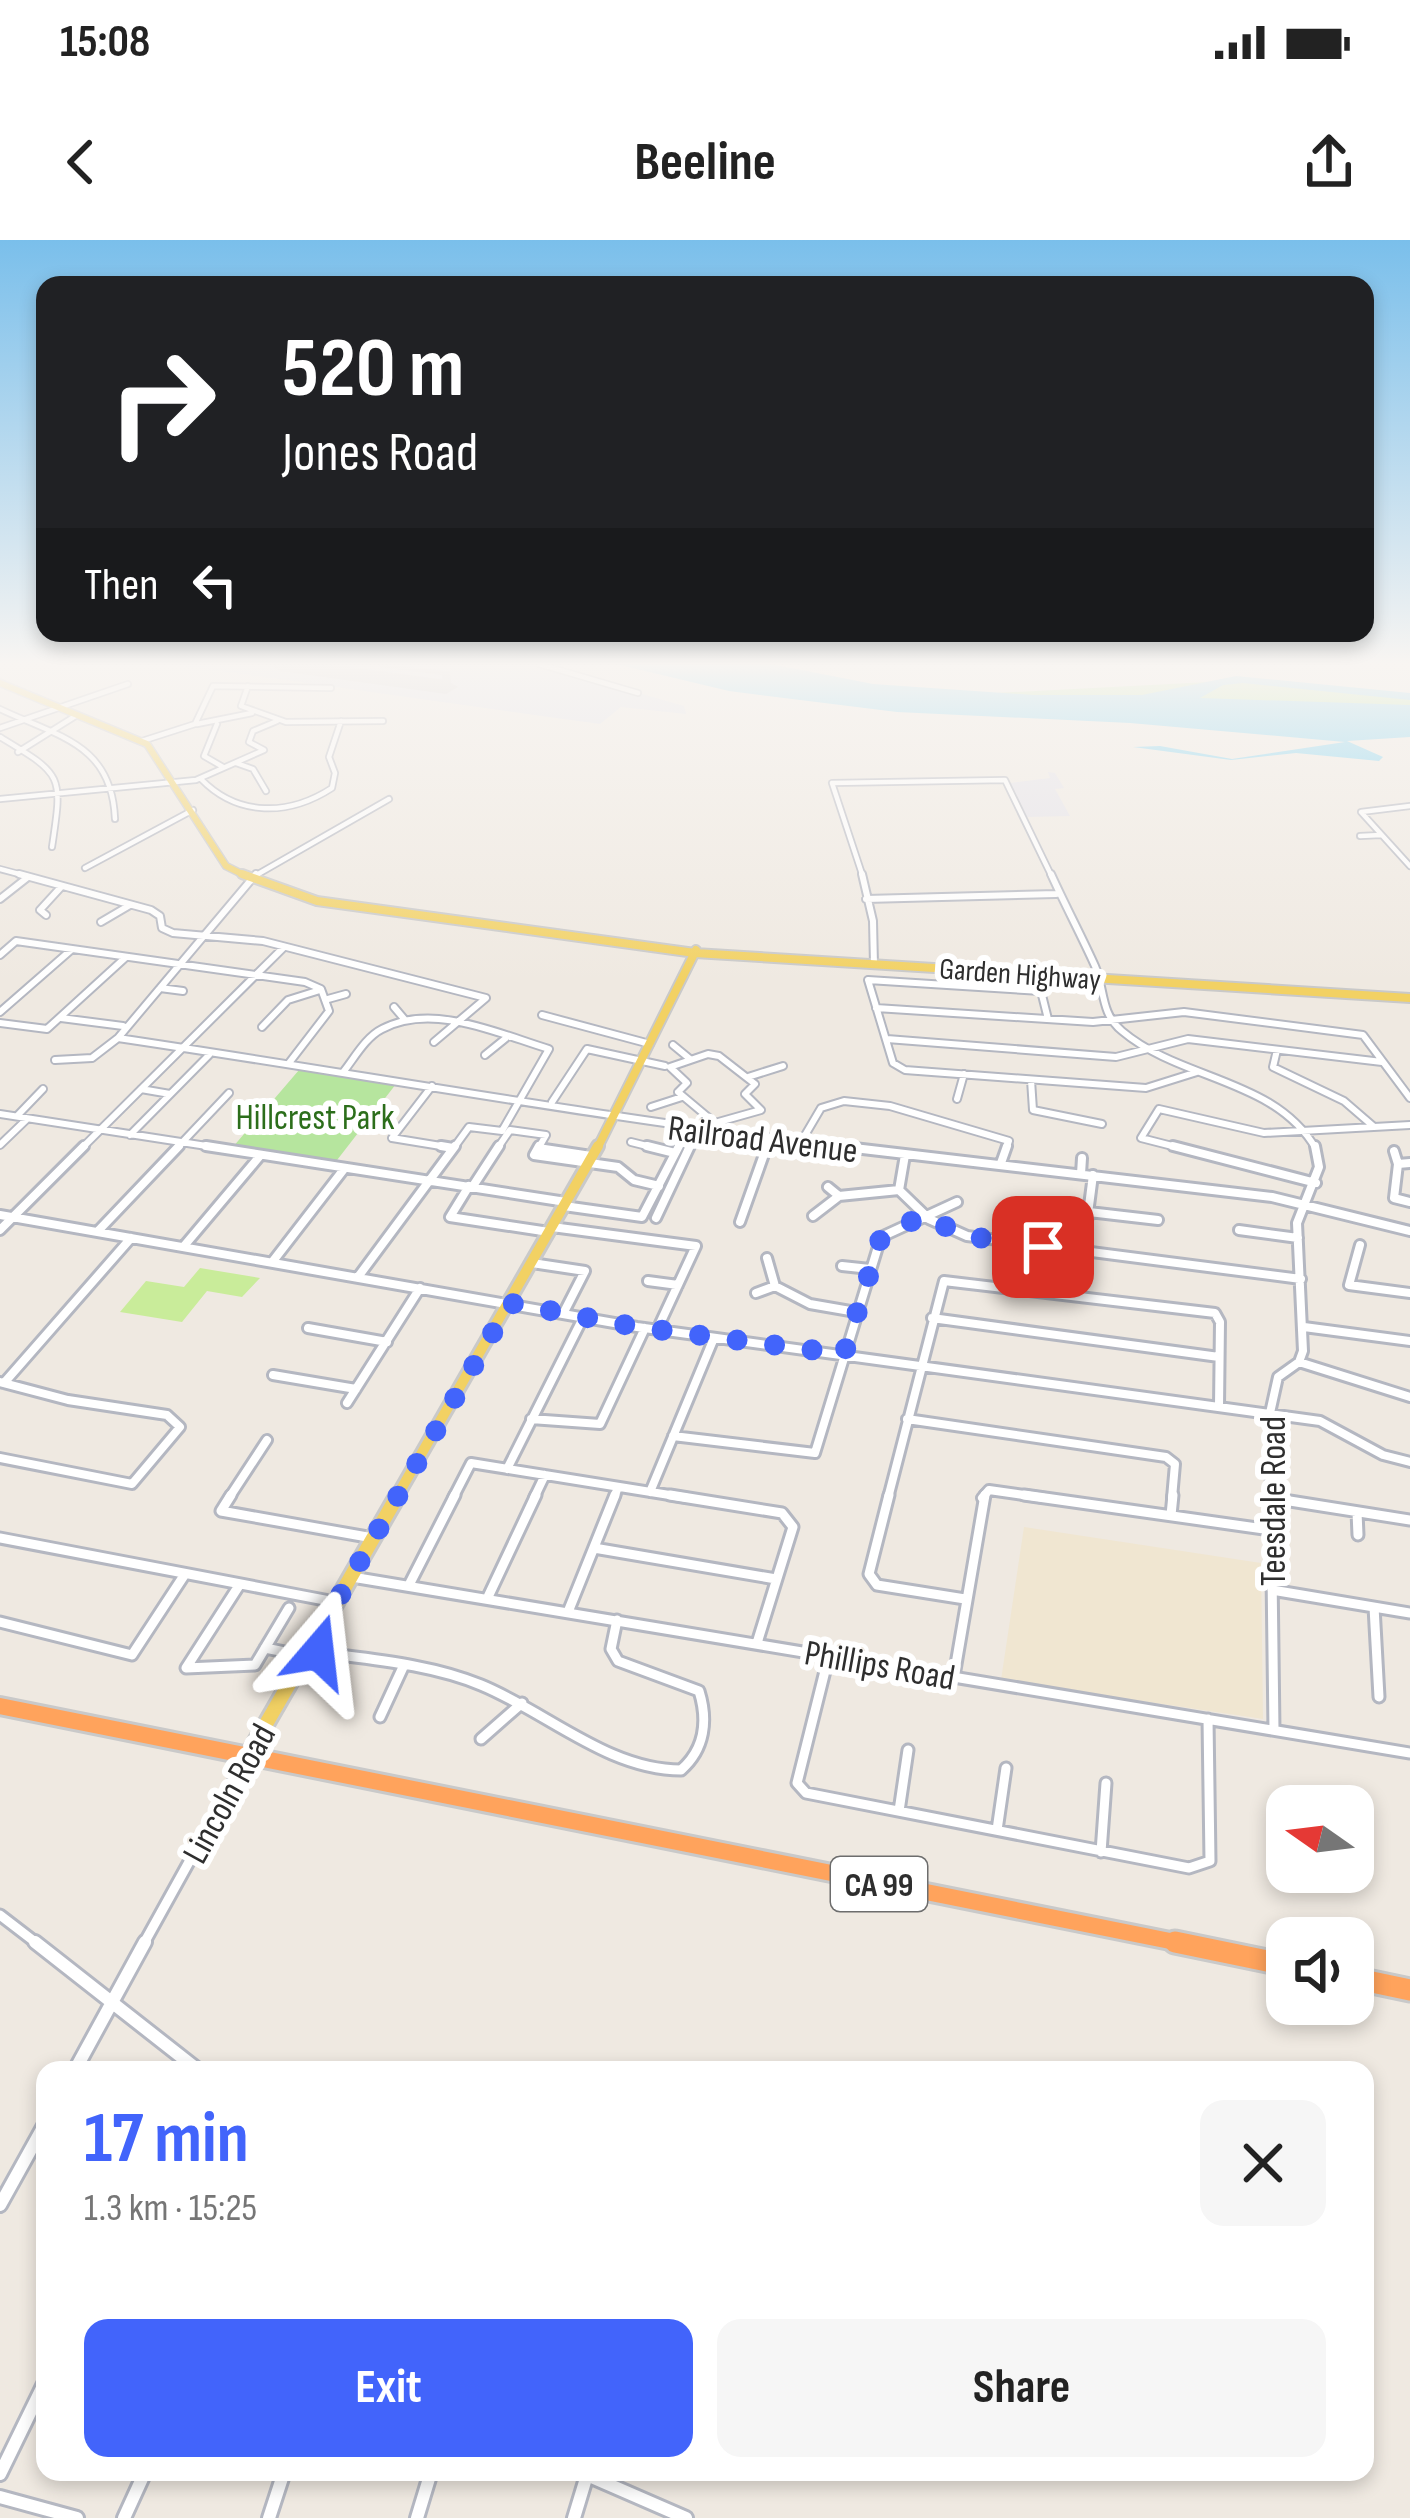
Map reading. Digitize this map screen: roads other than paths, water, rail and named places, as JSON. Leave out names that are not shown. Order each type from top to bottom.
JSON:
[{"type":"highway","name":"CA 99","points":[[0,1706],[1266,1961]]},
{"type":"highway","points":[[1374,1982],[1410,1990]]},
{"type":"main road","name":"Garden Highway","points":[[164,770],[193,810],[216,856],[251,880],[346,907],[695,951],[1410,996]]},
{"type":"main road","name":"Lincoln Road","points":[[247,1757],[617,1115],[695,951]]},
{"type":"street","points":[[51,770],[60,794],[52,847]]},
{"type":"street","points":[[104,770],[114,789],[115,819]]},
{"type":"street","points":[[0,800],[175,784],[221,770]]},
{"type":"street","points":[[253,770],[266,791]]},
{"type":"street","points":[[201,779],[216,799],[273,809],[325,793],[334,780],[332,770]]},
{"type":"street","points":[[874,963],[877,946],[832,783],[1005,780],[1099,977],[1102,1006],[1111,1021],[1155,1049],[1270,1102],[1303,1131],[1316,1147],[1316,1184],[1141,1138],[1159,1109],[1264,1133],[1303,1131],[1410,1125]]},
{"type":"street","points":[[55,1060],[92,1058],[118,1038],[251,880],[389,799]]},
{"type":"street","points":[[1409,808],[1364,810],[1409,865]]},
{"type":"street","points":[[85,868],[193,810]]},
{"type":"street","points":[[1360,836],[1382,835]]},
{"type":"street","points":[[0,869],[157,913],[167,931],[285,946],[486,998],[434,1042]]},
{"type":"street","points":[[0,899],[29,877]]},
{"type":"street","points":[[46,915],[40,910],[62,886]]},
{"type":"street","points":[[866,899],[1057,894]]},
{"type":"street","points":[[101,922],[131,905]]},
{"type":"street","points":[[0,955],[16,941],[257,973],[321,989],[328,998],[325,1019],[288,1065]]},
{"type":"street","points":[[0,1230],[285,946]]},
{"type":"street","points":[[0,1012],[72,949]]},
{"type":"street","points":[[0,1024],[47,1029],[127,956]]},
{"type":"street","points":[[1048,1019],[1041,991],[868,980],[893,1063],[905,1070],[1146,1088],[1199,1071]]},
{"type":"street","points":[[158,988],[183,991]]},
{"type":"street","points":[[262,1028],[288,1000],[321,989]]},
{"type":"street","points":[[328,998],[346,994]]},
{"type":"street","points":[[394,1007],[405,1020]]},
{"type":"street","points":[[876,1008],[1111,1021],[1184,1012],[1363,1035],[1410,1098]]},
{"type":"street","points":[[542,1015],[653,1045]]},
{"type":"street","points":[[59,1018],[124,1026]]},
{"type":"street","points":[[343,1072],[377,1031],[405,1020],[459,1024],[549,1049],[502,1131],[469,1127],[358,1277]]},
{"type":"street","points":[[485,1055],[507,1037]]},
{"type":"street","name":"Railroad Avenue","points":[[118,1038],[552,1102],[688,1129],[716,1128],[1306,1204],[1410,1231]]},
{"type":"street","points":[[886,1039],[1115,1058],[1188,1039],[1383,1062]]},
{"type":"street","points":[[673,1045],[691,1060]]},
{"type":"street","points":[[552,1102],[587,1049],[668,1067],[716,1054],[756,1086],[746,1094],[761,1110],[716,1128],[678,1090],[687,1083],[668,1067]]},
{"type":"street","points":[[1276,1050],[1273,1067],[1344,1101],[1374,1127]]},
{"type":"street","points":[[130,1135],[210,1054]]},
{"type":"street","points":[[747,1078],[783,1066]]},
{"type":"street","points":[[958,1099],[964,1074]]},
{"type":"street","points":[[1031,1080],[1034,1111],[1102,1124]]},
{"type":"street","points":[[433,1084],[392,1138],[453,1148]]},
{"type":"street","points":[[17,1116],[43,1089]]},
{"type":"street","points":[[140,1089],[170,1094]]},
{"type":"street","points":[[98,1232],[230,1093]]},
{"type":"street","points":[[821,1094],[833,1102],[869,1103],[1009,1141],[1000,1163]]},
{"type":"street","points":[[651,1107],[684,1097]]},
{"type":"street","points":[[801,1142],[808,1123],[833,1102]]},
{"type":"street","points":[[0,1114],[642,1217],[688,1129]]},
{"type":"street","points":[[0,1145],[28,1118]]},
{"type":"street","points":[[657,1330],[696,1246],[450,1217],[510,1130],[546,1136],[534,1155],[591,1160],[658,1186]]},
{"type":"street","points":[[656,1218],[668,1184],[699,1130]]},
{"type":"street","points":[[740,1222],[770,1138]]},
{"type":"street","points":[[631,1142],[675,1153]]},
{"type":"street","points":[[1394,1151],[1398,1164],[1394,1198],[1410,1202]]},
{"type":"street","points":[[904,1155],[899,1190],[922,1216],[967,1236],[1300,1279]]},
{"type":"street","points":[[184,1246],[260,1156]]},
{"type":"street","points":[[1081,1174],[1082,1158]]},
{"type":"street","points":[[1398,1164],[1410,1163]]},
{"type":"street","points":[[273,1261],[344,1169]]},
{"type":"street","points":[[1083,1252],[1093,1175]]},
{"type":"street","name":"Teesdale Road","points":[[1274,1730],[1270,1413],[1278,1377],[1299,1362],[1304,1327],[1297,1218],[1316,1184]]},
{"type":"street","points":[[828,1187],[839,1196]]},
{"type":"street","points":[[814,1216],[839,1196],[899,1190]]},
{"type":"street","points":[[673,1436],[815,1453],[856,1312],[886,1232],[957,1202]]},
{"type":"street","points":[[1089,1212],[1158,1220]]},
{"type":"street","points":[[0,1215],[657,1330],[1319,1421],[1383,1455],[1410,1462]]},
{"type":"street","points":[[1239,1230],[1298,1238]]},
{"type":"street","points":[[0,1458],[132,1484],[143,1477],[180,1426],[177,1420],[2,1383],[132,1237]]},
{"type":"street","points":[[1360,1245],[1349,1285],[1410,1293]]},
{"type":"street","points":[[767,1258],[775,1286],[810,1304],[856,1312]]},
{"type":"street","points":[[532,1263],[585,1271],[564,1312]]},
{"type":"street","points":[[842,1266],[870,1269]]},
{"type":"street","points":[[965,1599],[877,1585],[869,1574],[940,1286],[958,1279],[1212,1312],[1219,1318],[1219,1406]]},
{"type":"street","points":[[648,1281],[678,1286]]},
{"type":"street","points":[[756,1293],[775,1286]]},
{"type":"street","points":[[346,1403],[420,1288]]},
{"type":"street","points":[[507,1469],[584,1316]]},
{"type":"street","points":[[932,1318],[1219,1357]]},
{"type":"street","points":[[1304,1327],[1410,1341]]},
{"type":"street","points":[[308,1328],[387,1342]]},
{"type":"street","points":[[531,1419],[600,1424],[645,1328]]},
{"type":"street","points":[[650,1492],[714,1338]]},
{"type":"street","points":[[1299,1362],[1410,1397]]},
{"type":"street","points":[[273,1375],[356,1389]]},
{"type":"street","points":[[908,1419],[1166,1457],[1175,1464],[1171,1515]]},
{"type":"street","points":[[267,1441],[220,1511],[374,1538]]},
{"type":"street","points":[[408,1586],[471,1463],[650,1492],[791,1518],[757,1643]]},
{"type":"street","points":[[487,1599],[545,1475]]},
{"type":"street","points":[[568,1612],[618,1487]]},
{"type":"street","points":[[953,1676],[981,1499],[989,1490],[1271,1530]]},
{"type":"street","points":[[1271,1498],[1410,1520]]},
{"type":"street","points":[[1357,1512],[1358,1535]]},
{"type":"street","points":[[0,1538],[335,1602]]},
{"type":"street","points":[[594,1548],[776,1580]]},
{"type":"street","points":[[0,1622],[132,1655],[185,1574]]},
{"type":"street","name":"Phillips Road","points":[[350,1577],[1410,1753]]},
{"type":"street","points":[[240,1584],[186,1668],[255,1665],[289,1608]]},
{"type":"street","points":[[1272,1590],[1410,1613]]},
{"type":"street","points":[[1374,1607],[1379,1697]]},
{"type":"street","points":[[265,1648],[404,1665],[478,1684],[522,1703],[594,1748],[646,1770],[668,1773],[689,1765],[701,1738],[699,1691],[618,1661],[611,1648],[616,1620]]},
{"type":"street","points":[[829,1655],[797,1783],[806,1793],[1189,1868],[1210,1862],[1208,1719]]},
{"type":"street","points":[[380,1717],[404,1665]]},
{"type":"street","points":[[481,1739],[522,1703]]},
{"type":"street","points":[[898,1811],[908,1750]]},
{"type":"street","name":"Lincoln Road","points":[[80,2061],[247,1757]]},
{"type":"street","points":[[998,1830],[1006,1768]]},
{"type":"street","points":[[1101,1852],[1106,1783]]},
{"type":"street","points":[[0,1915],[186,2061]]},
{"type":"street","points":[[0,2204],[36,2140]]},
{"type":"street","points":[[0,2474],[36,2400]]},
{"type":"street","points":[[124,2518],[141,2481]]},
{"type":"street","points":[[269,2518],[281,2481]]},
{"type":"street","points":[[417,2518],[428,2481]]},
{"type":"street","points":[[574,2518],[585,2481]]},
{"type":"street","points":[[601,2481],[686,2518]]},
{"type":"street","points":[[0,2498],[76,2518]]},
{"type":"park label","name":"Hillcrest Park","points":[[315,1116]]}]
